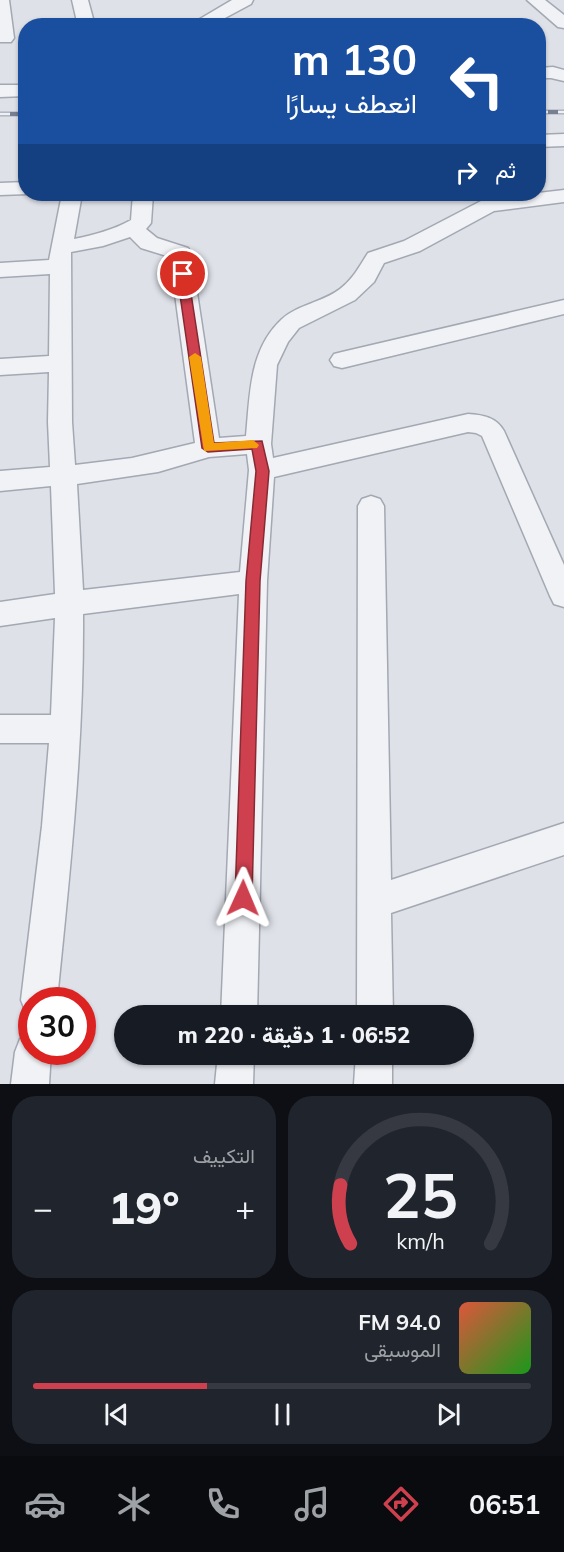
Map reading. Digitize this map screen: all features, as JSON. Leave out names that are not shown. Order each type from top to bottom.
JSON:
[{"type":"street","points":[[1,0],[2,38],[18,38]]},
{"type":"street","points":[[80,0],[85,18]]},
{"type":"street","points":[[211,18],[245,0]]},
{"type":"street","points":[[535,0],[564,22]]},
{"type":"street","points":[[546,72],[553,72],[564,76]]},
{"type":"street","points":[[0,91],[18,90]]},
{"type":"street","points":[[546,141],[564,140]]},
{"type":"street","points":[[0,189],[18,188]]},
{"type":"street","points":[[546,197],[564,196]]},
{"type":"street","points":[[40,987],[58,826],[69,682],[69,605],[60,422],[61,257],[71,201]]},
{"type":"street","points":[[0,270],[61,257],[123,234],[141,223],[143,201]]},
{"type":"street","points":[[238,1005],[253,581],[266,365],[278,339],[291,323],[347,295],[366,277],[376,258],[412,246],[490,201]]},
{"type":"street","points":[[133,228],[149,243],[180,253],[208,448]]},
{"type":"street","points":[[342,360],[564,307]]},
{"type":"street","points":[[0,367],[61,363]]},
{"type":"street","points":[[0,480],[176,460],[208,448],[260,457],[468,423],[482,424],[492,431],[564,596]]},
{"type":"street","points":[[371,506],[375,1005]]},
{"type":"street","points":[[0,614],[138,594],[253,581]]},
{"type":"street","points":[[0,729],[66,729]]},
{"type":"street","points":[[374,902],[564,840]]},
{"type":"street","points":[[30,1084],[32,1065]]},
{"type":"street","points":[[234,1084],[235,1065]]},
{"type":"street","points":[[373,1084],[374,1065]]},
{"type":"railway","points":[[546,112],[564,112]]},
{"type":"railway","points":[[0,114],[18,114]]},
{"type":"slow traffic","points":[[195,357],[208,448],[253,445]]},
{"type":"route","points":[[183,274],[208,448],[258,444],[262,471],[253,581],[243,898]]}]
